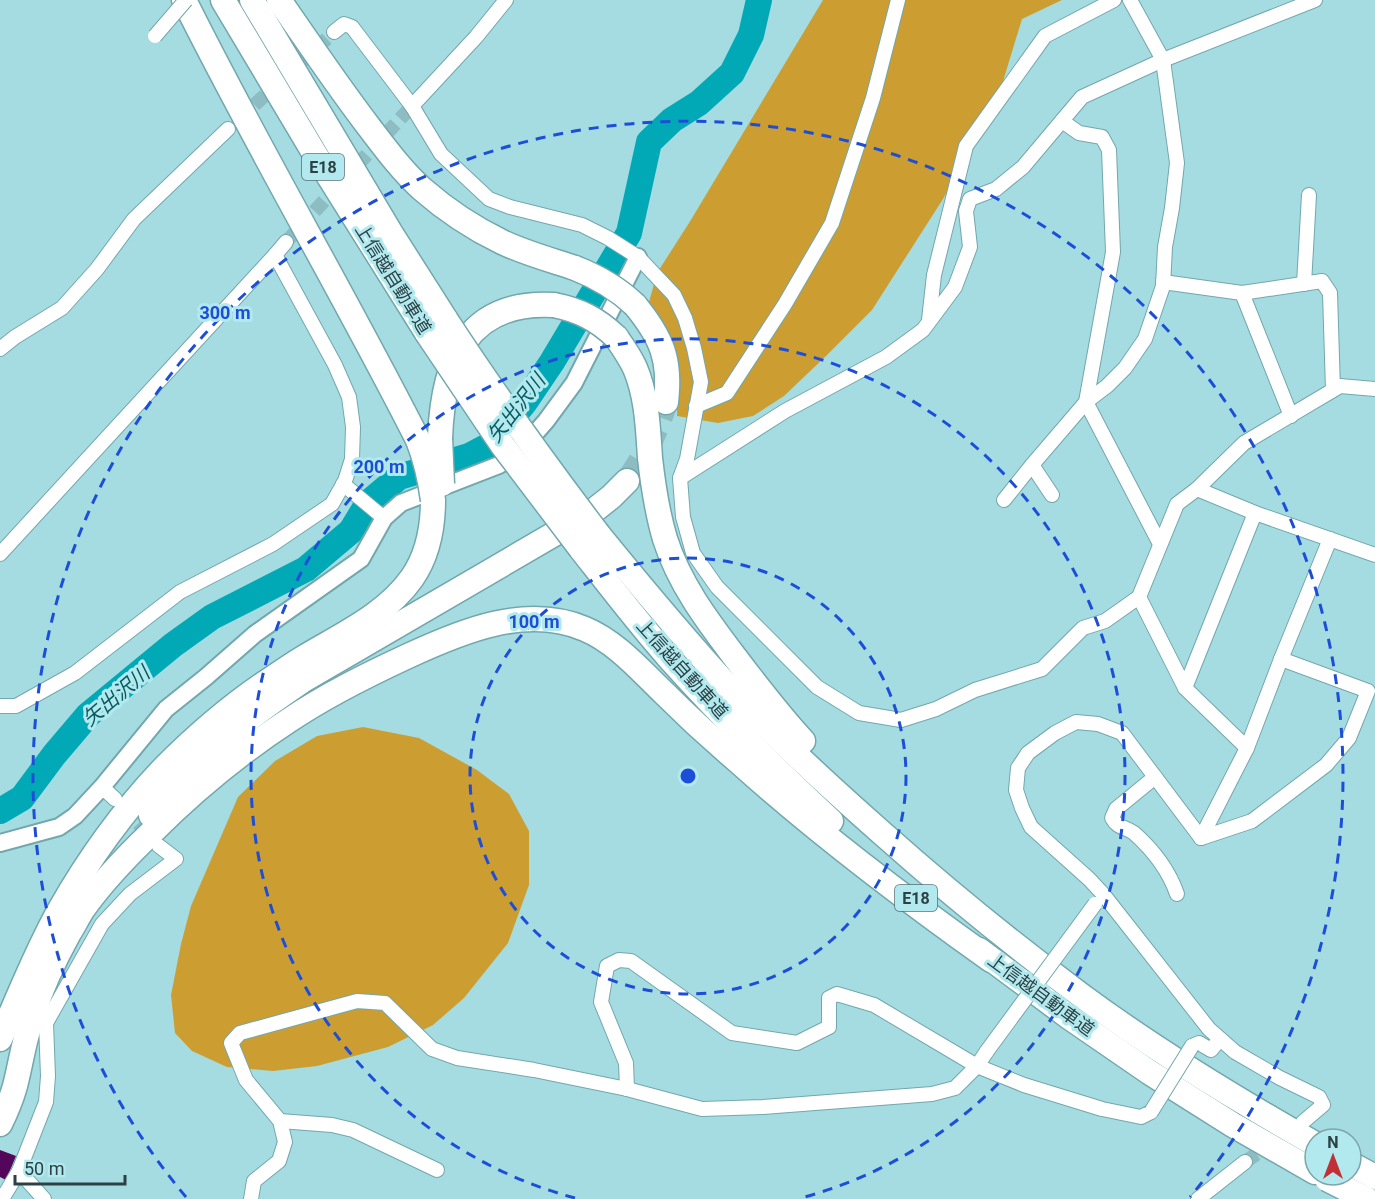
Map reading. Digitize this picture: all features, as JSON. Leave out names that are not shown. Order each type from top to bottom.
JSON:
[{"type":"highway","points":[[185,0],[272,169],[392,389],[429,439]]},
{"type":"highway","name":"上信越自動車道","points":[[223,0],[326,171],[437,326],[482,375],[521,431],[589,542],[622,602],[718,711],[772,766],[858,846],[991,960],[1149,1072],[1233,1125],[1303,1165]]},
{"type":"highway","name":"上信越自動車道","points":[[252,0],[390,232],[437,326]]},
{"type":"highway","points":[[279,0],[350,103],[401,168],[421,188],[454,214],[503,243],[575,268],[609,284],[635,305],[647,320],[665,358],[668,381],[666,402]]},
{"type":"highway","points":[[0,1039],[58,913],[81,874],[108,835],[164,769],[226,711],[291,666],[378,612],[412,578],[426,558],[440,517],[429,439],[454,360],[464,341],[477,327],[494,315],[513,308],[536,304],[570,308],[589,316],[616,337],[625,351],[641,387],[654,489],[665,539],[686,588],[702,613],[768,700],[821,761],[884,823],[1080,994]]},
{"type":"highway","points":[[0,1125],[10,1103],[34,1008],[60,949],[109,867],[167,795],[199,762],[231,733],[302,681],[592,512],[627,481]]},
{"type":"highway","name":"上信越自動車道","points":[[589,542],[644,591],[735,694],[788,747],[926,872],[1080,994],[1154,1046],[1243,1103],[1303,1137]]},
{"type":"highway","points":[[82,910],[111,874],[173,810],[249,747],[291,719],[375,672],[459,635],[515,619],[539,619],[560,621],[584,628],[605,640],[626,656],[703,730],[787,804],[917,907],[991,960]]},
{"type":"highway","name":"上信越自動車道","points":[[1344,1187],[1366,1199]]},
{"type":"street","points":[[155,36],[185,0]]},
{"type":"street","points":[[412,106],[476,37],[506,0]]},
{"type":"street","points":[[696,405],[727,393],[785,304],[832,224],[873,98],[898,0]]},
{"type":"street","points":[[928,323],[934,275],[966,146],[1045,36],[1113,0]]},
{"type":"street","points":[[1004,500],[1086,402],[1125,368],[1145,339],[1163,282],[1165,248],[1177,163],[1162,60],[1130,0]]},
{"type":"street","points":[[680,478],[785,411],[886,357],[923,330],[955,287],[970,246],[966,211],[970,200],[996,189],[1023,168],[1082,97],[1162,60],[1315,0]]},
{"type":"street","points":[[334,32],[344,24],[352,27],[412,106],[441,154],[489,199],[510,207],[582,225],[608,238],[633,254],[674,295],[685,318],[701,381],[687,459],[680,478],[682,518],[693,553],[717,586],[817,687],[859,713],[901,720],[936,710],[975,690],[1042,669],[1083,628],[1105,621],[1139,597],[1177,504],[1197,489],[1244,443],[1340,386],[1375,389]]},
{"type":"street","points":[[1062,121],[1079,133],[1102,137],[1109,150],[1113,252],[1086,402],[1160,544]]},
{"type":"street","points":[[0,349],[62,308],[97,269],[134,219],[228,129]]},
{"type":"street","points":[[1304,284],[1309,195]]},
{"type":"street","points":[[0,554],[286,242]]},
{"type":"street","points":[[0,843],[59,828],[75,816],[166,709],[255,634],[361,559],[381,515],[401,503],[499,465],[524,447],[574,383],[633,254]]},
{"type":"street","points":[[0,706],[16,706],[75,673],[180,592],[273,544],[332,504],[347,486],[352,459],[353,427],[349,397],[335,364],[275,255]]},
{"type":"street","points":[[1163,282],[1242,293],[1322,281],[1330,292],[1333,390]]},
{"type":"street","points":[[1242,293],[1291,416]]},
{"type":"street","points":[[1032,465],[1052,495]]},
{"type":"street","points":[[347,486],[381,515]]},
{"type":"street","points":[[1197,489],[1255,513],[1375,555]]},
{"type":"street","points":[[1185,688],[1255,513]]},
{"type":"street","points":[[1201,838],[1247,748],[1330,538]]},
{"type":"street","points":[[1139,597],[1185,688],[1247,748]]},
{"type":"street","points":[[1201,838],[1252,821],[1326,765],[1349,738],[1368,691],[1281,659]]},
{"type":"street","points":[[1201,838],[1122,733],[1098,724],[1076,722],[1055,733],[1028,753],[1018,768],[1016,790],[1031,827],[1089,879],[1099,899],[1209,1029],[1235,1052],[1319,1097],[1323,1105],[1303,1122]]},
{"type":"street","points":[[1155,777],[1116,809],[1112,818],[1116,825],[1131,831],[1146,845],[1172,878],[1178,894]]},
{"type":"street","points":[[102,787],[115,799]]},
{"type":"street","points":[[2,1199],[19,1171],[46,1102],[48,1076],[46,1023],[102,924],[130,894],[176,859],[159,846]]},
{"type":"street","points":[[251,1199],[254,1181],[279,1161],[285,1142],[280,1122],[246,1080],[231,1043],[240,1033],[357,1001],[385,1003],[432,1049],[457,1058],[534,1070],[627,1089],[702,1109],[763,1107],[932,1094],[955,1088],[977,1066],[1099,899]]},
{"type":"street","points":[[627,1089],[626,1063],[601,1002],[607,966],[619,960],[631,961],[732,1033],[797,1043],[828,1028],[829,998],[837,994],[874,1005],[977,1066],[1024,1085],[1102,1109],[1141,1117],[1151,1112],[1192,1046],[1199,1043],[1211,1050],[1220,1039]]},
{"type":"street","points":[[280,1122],[332,1125],[353,1130],[437,1170]]},
{"type":"street","points":[[1198,1199],[1245,1162]]},
{"type":"street","points":[[19,1171],[44,1199]]},
{"type":"shaded area","points":[[823,0],[1062,0],[1022,19],[997,101],[943,199],[872,310],[784,396],[753,416],[718,423],[677,416],[678,377],[668,335],[649,302],[657,273]]},
{"type":"shaded area","points":[[363,727],[419,738],[477,770],[509,794],[529,831],[529,885],[508,943],[464,998],[433,1025],[388,1047],[317,1066],[273,1071],[227,1067],[192,1051],[175,1033],[171,995],[191,906],[238,797],[275,761],[317,736]]},
{"type":"building","points":[[0,1150],[16,1156],[6,1180],[0,1177]]},
{"type":"waterway","name":"矢出沢川","points":[[0,811],[22,798],[88,715],[173,645],[212,617],[306,569],[351,531],[368,503],[399,477],[469,456],[490,445],[525,402],[552,362],[629,233],[649,142],[672,120],[699,103],[732,73],[751,35],[759,0]]},
{"type":"tunnel","points":[[239,119],[334,32]]},
{"type":"tunnel","points":[[286,242],[412,106]]},
{"type":"tunnel","points":[[627,481],[650,443],[666,402]]},
{"type":"tunnel","points":[[124,808],[154,840]]},
{"type":"tunnel","points":[[1245,1162],[1271,1144]]}]
